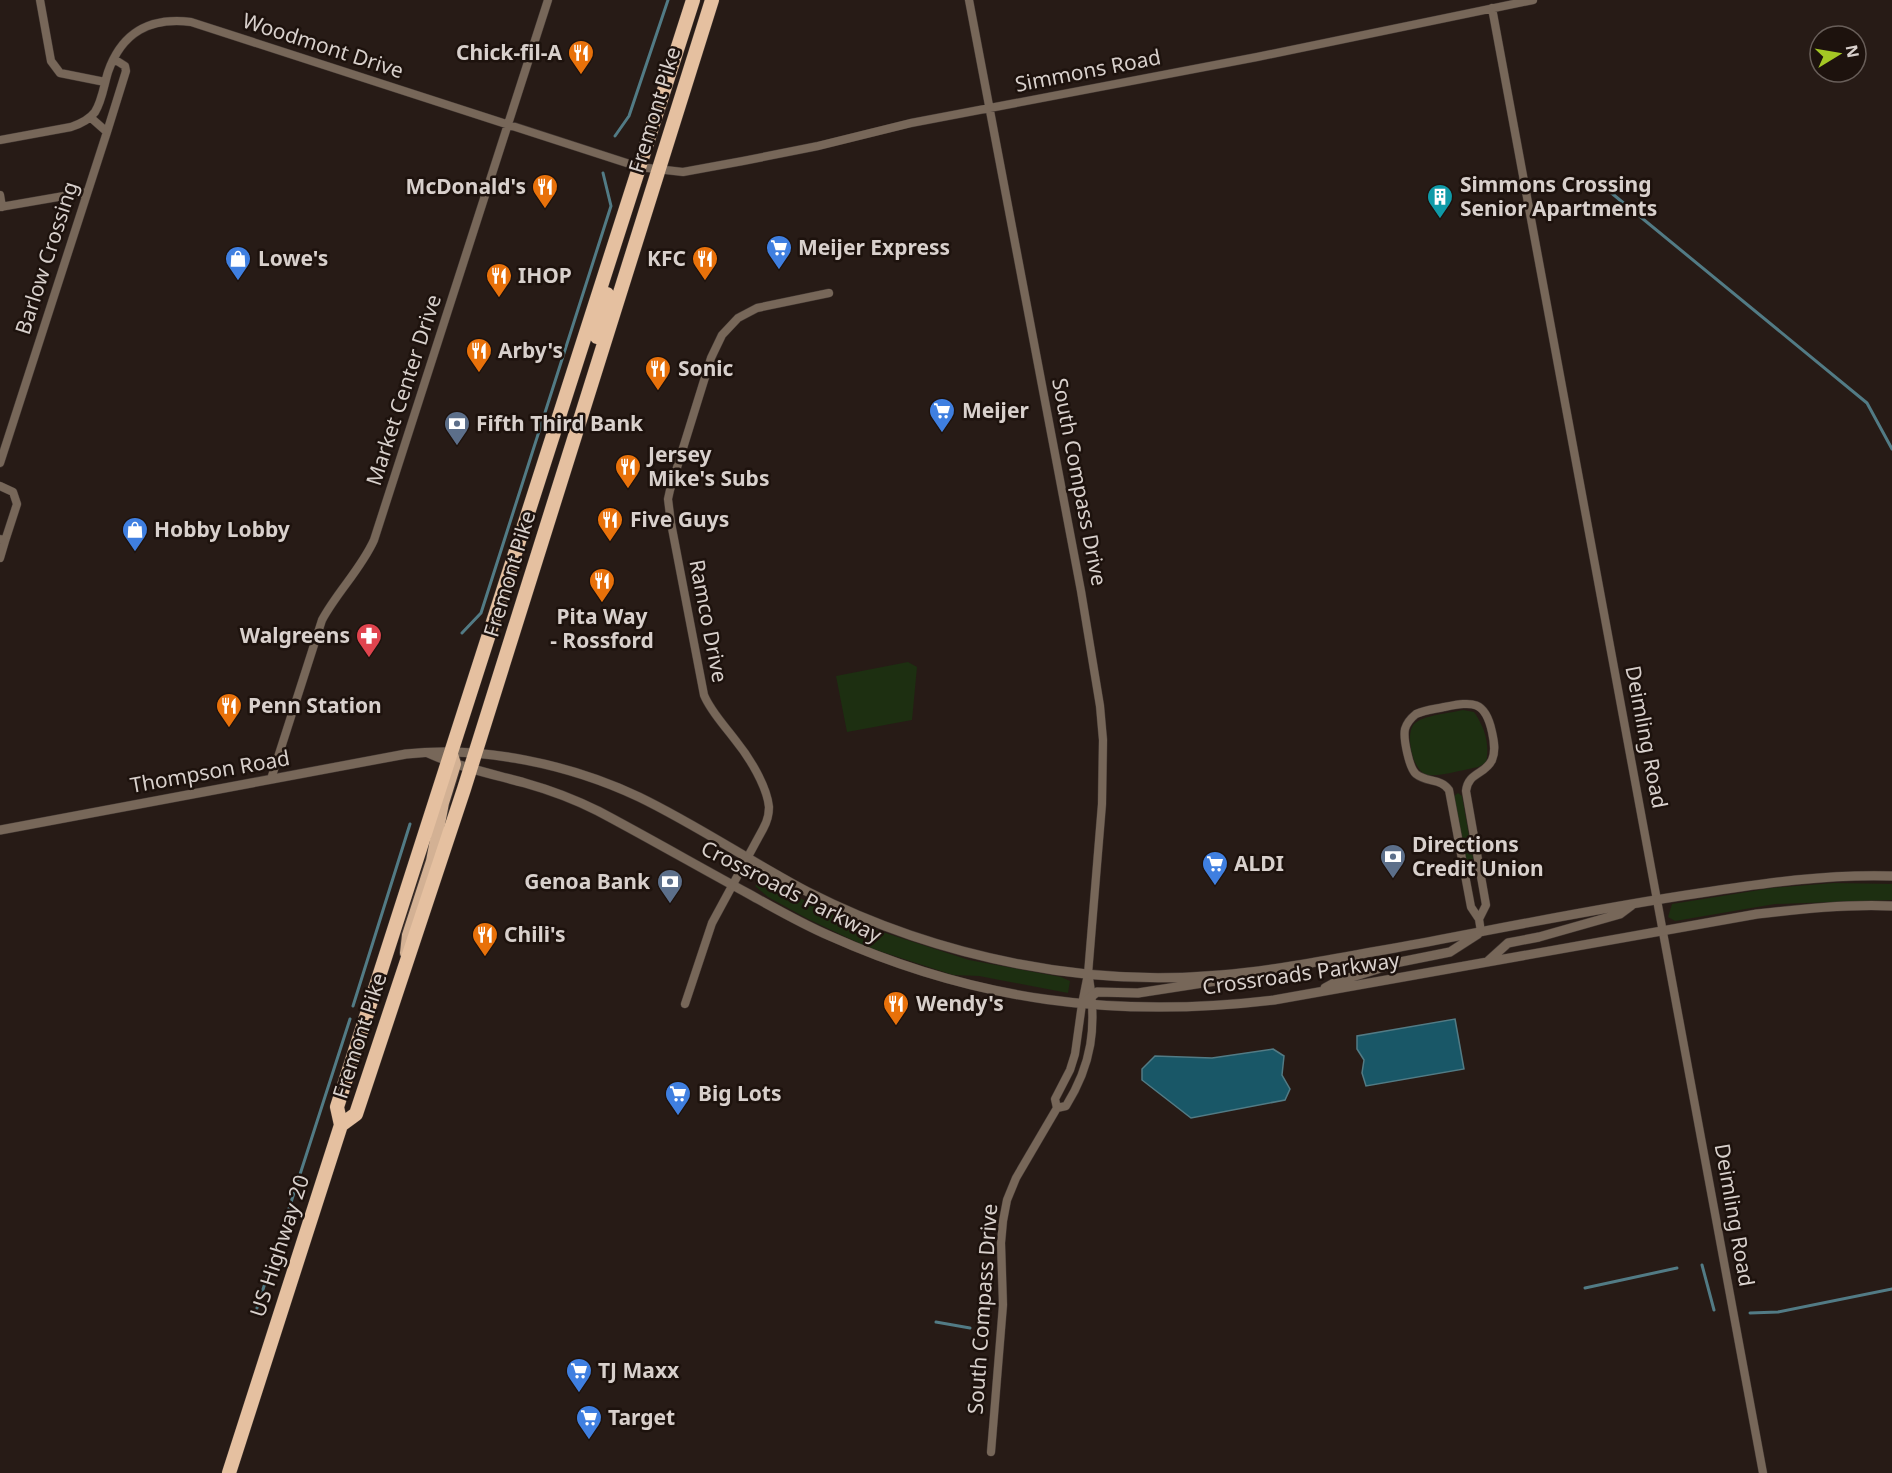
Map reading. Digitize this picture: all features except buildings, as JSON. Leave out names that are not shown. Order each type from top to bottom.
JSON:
[{"type":"highway","name":"Fremont Pike","points":[[693,0],[649,169],[585,402],[471,768],[356,1114],[341,1125],[337,1107],[451,759],[649,169],[712,0]]},
{"type":"highway","name":"US Highway 20","points":[[229,1473],[341,1125]]},
{"type":"main road","points":[[405,966],[408,935],[432,861],[451,759]]},
{"type":"street","points":[[40,0],[51,61],[60,73],[105,82]]},
{"type":"street","name":"Market Center Drive","points":[[271,779],[322,620],[367,556],[374,540],[548,0]]},
{"type":"street","name":"South Compass Drive","points":[[969,0],[1059,470],[1100,706],[1103,740],[1103,783],[1088,974],[1075,1054],[1055,1100],[1057,1108],[1016,1178],[1007,1200],[1003,1221],[1003,1305],[991,1452]]},
{"type":"street","name":"Simmons Road","points":[[649,169],[683,172],[732,163],[818,146],[912,123],[1257,57],[1533,0]]},
{"type":"street","name":"Deimling Road","points":[[1492,8],[1763,1473]]},
{"type":"street","name":"Woodmont Drive","points":[[90,117],[95,111],[114,59],[123,43],[136,31],[158,22],[191,22],[509,126],[649,169]]},
{"type":"street","name":"Barlow Crossing","points":[[0,463],[126,70],[125,66],[114,59]]},
{"type":"street","points":[[0,140],[71,127],[90,117],[107,132]]},
{"type":"street","points":[[0,195],[1,207],[87,192]]},
{"type":"street","name":"Ramco Drive","points":[[686,1004],[709,930],[768,819],[767,798],[758,776],[739,744],[710,707],[704,695],[668,499],[711,358],[722,335],[738,318],[758,308],[829,293]]},
{"type":"street","points":[[0,486],[13,492],[17,500],[3,540],[0,558]]},
{"type":"street","points":[[1318,992],[1336,982],[1400,962],[1450,952],[1481,932],[1479,919],[1470,907],[1449,790],[1442,783],[1423,778],[1413,771],[1410,766],[1405,736],[1406,726],[1416,714],[1461,704],[1475,705],[1487,714],[1494,745],[1494,754],[1489,765],[1470,778],[1466,791],[1486,905],[1479,919]]},
{"type":"street","name":"Thompson Road","points":[[0,830],[391,756],[426,752],[471,768]]},
{"type":"street","name":"Crossroads Parkway","points":[[475,754],[547,765],[612,785],[662,808],[748,859],[838,906],[913,937],[1020,964],[1088,974],[1186,977],[1259,971],[1658,899],[1801,878],[1892,876]]},
{"type":"street","name":"Thompson Road","points":[[451,759],[475,754]]},
{"type":"street","name":"Crossroads Parkway","points":[[471,768],[571,798],[828,935],[909,968],[987,989],[1026,997],[1082,1004],[1093,1001],[1146,1008],[1194,1008],[1274,1000],[1663,930],[1796,909],[1892,906]]},
{"type":"street","points":[[1465,873],[1481,871]]},
{"type":"street","points":[[1487,962],[1508,943],[1539,937],[1620,914],[1634,903]]},
{"type":"street","points":[[1093,1001],[1097,992],[1138,993],[1206,983],[1259,971]]},
{"type":"street","name":"South Compass Drive","points":[[1057,1108],[1066,1106],[1077,1088],[1084,1072],[1090,1047],[1093,1001],[1088,974]]},
{"type":"green space","points":[[908,662],[917,667],[912,720],[847,732],[836,676]]},
{"type":"green space","points":[[1463,710],[1474,712],[1481,724],[1487,743],[1486,763],[1445,774],[1428,775],[1422,772],[1414,760],[1410,744],[1411,729],[1414,724],[1430,716]]},
{"type":"green space","points":[[1458,793],[1462,796],[1474,864],[1471,866],[1467,865],[1454,796]]},
{"type":"green space","points":[[762,879],[848,922],[969,960],[1061,977],[1070,981],[1068,993],[979,976],[953,975],[867,947],[768,897],[755,886]]},
{"type":"green space","points":[[1834,883],[1892,884],[1892,900],[1775,904],[1675,921],[1668,917],[1672,904],[1772,888]]},
{"type":"water","points":[[1455,1019],[1464,1069],[1366,1086],[1362,1073],[1364,1060],[1357,1049],[1357,1036]]},
{"type":"water","points":[[1273,1049],[1284,1056],[1282,1075],[1290,1089],[1285,1100],[1191,1118],[1142,1080],[1142,1069],[1155,1056],[1212,1058]]},
{"type":"waterway","points":[[615,136],[629,116],[668,0]]},
{"type":"waterway","points":[[462,633],[481,613],[611,206],[603,173]]},
{"type":"waterway","points":[[1598,182],[1867,403],[1892,449]]},
{"type":"waterway","points":[[353,1006],[410,824]]},
{"type":"waterway","points":[[257,1308],[350,1019]]},
{"type":"waterway","points":[[1702,1265],[1714,1310]]},
{"type":"waterway","points":[[1585,1288],[1677,1268]]},
{"type":"waterway","points":[[1750,1313],[1778,1312],[1892,1289]]},
{"type":"waterway","points":[[936,1322],[970,1328]]},
{"type":"place","name":"Chick-fil-A","points":[[581,76]]},
{"type":"place","name":"McDonald's","points":[[545,210]]},
{"type":"place","name":"Simmons Crossing Senior Apartments","points":[[1440,220]]},
{"type":"place","name":"Meijer Express","points":[[779,271]]},
{"type":"place","name":"Lowe's","points":[[238,282]]},
{"type":"place","name":"KFC","points":[[705,282]]},
{"type":"place","name":"IHOP","points":[[499,299]]},
{"type":"place","name":"Arby's","points":[[479,374]]},
{"type":"place","name":"Sonic","points":[[658,392]]},
{"type":"place","name":"Meijer","points":[[942,434]]},
{"type":"place","name":"Fifth Third Bank","points":[[457,447]]},
{"type":"place","name":"Jersey Mike's Subs","points":[[628,490]]},
{"type":"place","name":"Five Guys","points":[[610,543]]},
{"type":"place","name":"Hobby Lobby","points":[[135,553]]},
{"type":"place","name":"Pita Way - Rossford","points":[[602,604]]},
{"type":"place","name":"Walgreens","points":[[369,659]]},
{"type":"place","name":"Penn Station","points":[[229,729]]},
{"type":"place","name":"Directions Credit Union","points":[[1393,880]]},
{"type":"place","name":"ALDI","points":[[1215,887]]},
{"type":"place","name":"Genoa Bank","points":[[670,905]]},
{"type":"place","name":"Chili's","points":[[485,958]]},
{"type":"place","name":"Wendy's","points":[[896,1027]]},
{"type":"place","name":"Big Lots","points":[[678,1117]]},
{"type":"place","name":"TJ Maxx","points":[[579,1394]]},
{"type":"place","name":"Target","points":[[589,1441]]}]
